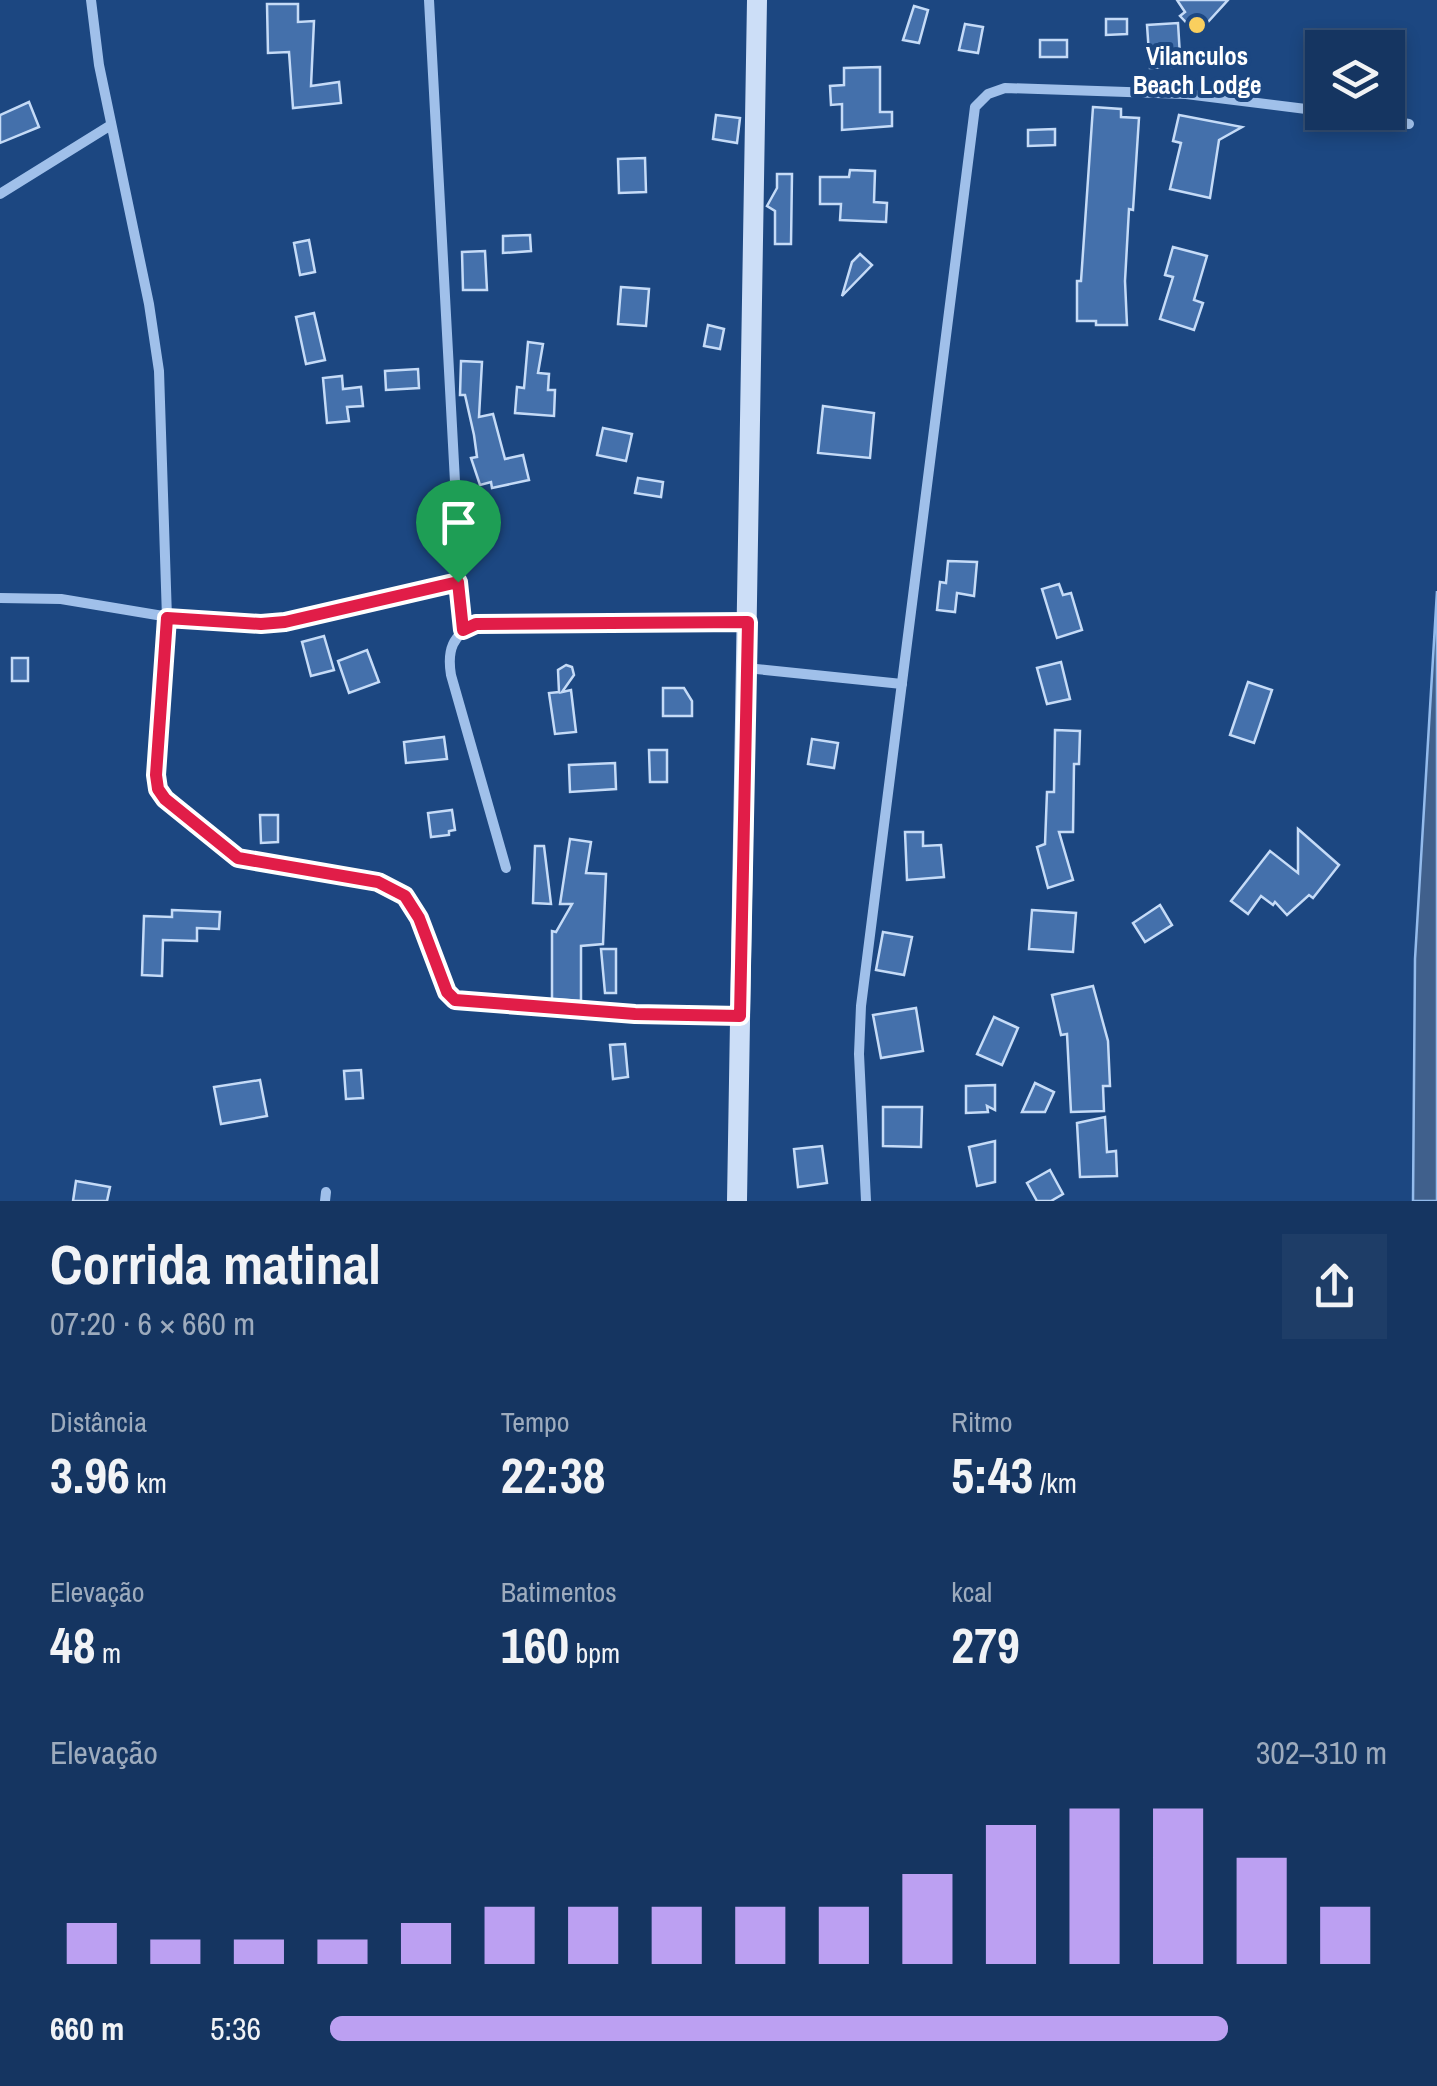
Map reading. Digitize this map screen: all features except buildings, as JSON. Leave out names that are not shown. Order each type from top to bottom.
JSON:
[{"type":"main road","points":[[737,1201],[757,0]]},
{"type":"street","points":[[91,0],[98,65],[160,371],[167,618],[158,789],[165,799],[238,858],[378,882],[405,896],[419,918],[447,992],[455,1000],[635,1014],[740,1016]]},
{"type":"street","points":[[428,0],[463,630]]},
{"type":"street","points":[[866,1201],[859,1054],[861,1006],[976,106],[988,94],[1005,88],[1200,95],[1305,109]]},
{"type":"street","points":[[1405,123],[1409,124]]},
{"type":"street","points":[[0,194],[111,124]]},
{"type":"street","points":[[0,598],[61,598],[167,618],[261,624],[285,622],[458,582]]},
{"type":"street","points":[[506,868],[450,674],[448,657],[452,643],[463,630],[476,624],[748,622]]},
{"type":"street","points":[[746,668],[902,684]]},
{"type":"water","points":[[1437,591],[1437,1201],[1413,1201],[1415,959]]},
{"type":"place","name":"Vilanculos Beach Lodge","points":[[1197,25]]},
{"type":"route","points":[[458,582],[463,630],[476,624],[748,622],[740,1016],[635,1014],[455,1000],[447,992],[419,918],[405,896],[378,882],[238,858],[165,799],[158,789],[167,618],[285,622],[458,582]]}]
